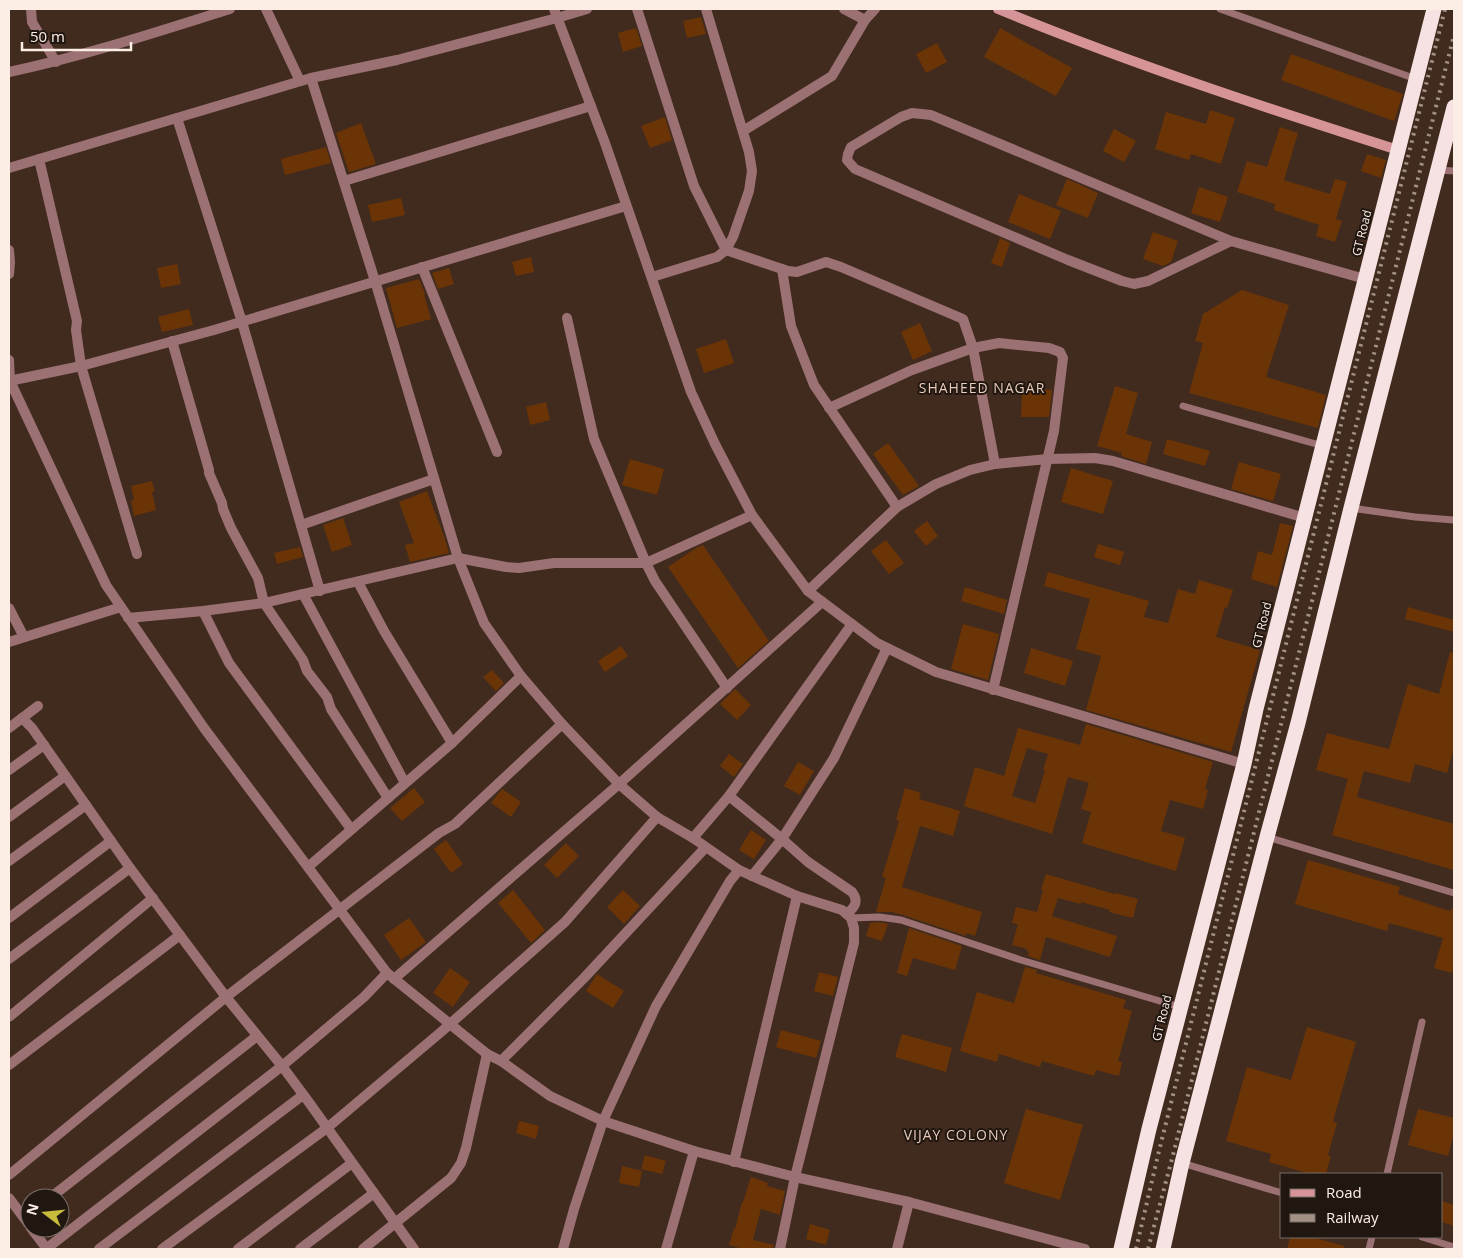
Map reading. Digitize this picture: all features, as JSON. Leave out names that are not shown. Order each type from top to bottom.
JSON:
[{"type":"highway","name":"GT Road","points":[[1121,1249],[1149,1129],[1244,764],[1258,699],[1434,9]]},
{"type":"highway","points":[[1163,1249],[1182,1163],[1298,723],[1454,107]]},
{"type":"street","points":[[31,9],[32,22],[56,62]]},
{"type":"street","points":[[9,72],[116,46],[230,9]]},
{"type":"street","points":[[266,9],[306,80],[344,181],[458,558],[484,623],[522,676],[562,724],[619,784],[657,817],[693,838],[738,870],[797,896],[842,910],[849,916],[854,928],[854,943],[795,1177],[780,1249]]},
{"type":"street","points":[[9,168],[306,80],[397,60],[556,13],[587,9]]},
{"type":"street","points":[[637,9],[694,186],[726,250],[782,269],[798,272],[826,262],[963,319],[973,348],[994,464]]},
{"type":"street","points":[[652,277],[717,257],[726,250],[733,237],[750,191],[752,171],[749,152],[706,9]]},
{"type":"street","points":[[844,9],[865,20]]},
{"type":"street","points":[[743,131],[832,76],[865,20],[875,9]]},
{"type":"street","points":[[998,9],[1054,32],[1265,107],[1398,150]]},
{"type":"street","points":[[556,13],[605,143],[691,392],[715,444],[752,514],[808,591],[878,643],[936,672],[1244,764]]},
{"type":"street","points":[[344,181],[591,106]]},
{"type":"street","points":[[1231,241],[1148,281],[1134,284],[1068,260],[855,169],[847,160],[848,154],[851,147],[902,117],[912,113],[931,115],[1231,241],[1365,279]]},
{"type":"street","points":[[177,118],[242,322],[320,591]]},
{"type":"street","points":[[39,159],[77,321],[76,330],[81,366],[137,554]]},
{"type":"street","points":[[9,381],[81,366],[242,322],[626,206]]},
{"type":"street","points":[[9,250],[9,274]]},
{"type":"street","points":[[422,267],[497,452]]},
{"type":"street","points":[[782,269],[792,326],[814,385],[897,507]]},
{"type":"street","points":[[567,318],[594,439],[646,563],[655,580],[727,688]]},
{"type":"street","points":[[172,341],[210,470],[208,473],[222,503],[230,528],[258,578],[264,603],[303,660],[307,671],[327,697],[331,709],[388,798]]},
{"type":"street","points":[[829,408],[912,370],[973,348],[999,343],[1049,348],[1060,352],[1063,358],[1054,430],[994,690]]},
{"type":"street","points":[[9,360],[9,381],[106,586],[204,728],[391,976],[488,1054],[550,1096],[603,1121],[734,1162],[909,1202],[1085,1249]]},
{"type":"street","points":[[808,591],[897,507],[936,484],[970,470],[994,464],[1048,459],[1095,458],[1113,461],[1305,518]]},
{"type":"street","points":[[301,525],[434,479]]},
{"type":"street","points":[[128,618],[264,603],[458,558],[512,567],[554,562],[646,563],[752,514]]},
{"type":"street","points":[[358,582],[384,631],[452,743]]},
{"type":"street","points":[[303,594],[405,783]]},
{"type":"street","points":[[39,1238],[46,1249],[282,1066],[619,784],[822,602]]},
{"type":"street","points":[[9,642],[121,607]]},
{"type":"street","points":[[9,608],[24,638]]},
{"type":"street","points":[[203,611],[229,663],[351,829]]},
{"type":"street","points":[[693,838],[729,796],[852,624]]},
{"type":"street","points":[[752,876],[782,840],[834,758],[887,648]]},
{"type":"street","points":[[308,867],[452,743],[522,676]]},
{"type":"street","points":[[9,728],[38,706]]},
{"type":"street","points":[[22,718],[32,728],[152,898],[226,997],[282,1066],[414,1249]]},
{"type":"street","points":[[9,1175],[226,997],[439,833],[455,824],[562,724]]},
{"type":"street","points":[[9,770],[44,745]]},
{"type":"street","points":[[9,818],[65,776]]},
{"type":"street","points":[[729,796],[808,862],[852,892],[856,902],[849,916]]},
{"type":"street","points":[[9,861],[86,805]]},
{"type":"street","points":[[162,1249],[327,1128],[565,922],[657,817]]},
{"type":"street","points":[[9,918],[111,841]]},
{"type":"street","points":[[501,1062],[584,978],[706,848]]},
{"type":"street","points":[[9,959],[130,868]]},
{"type":"street","points":[[563,1249],[603,1121],[656,1006],[738,870]]},
{"type":"street","points":[[734,1162],[797,896]]},
{"type":"street","points":[[9,1017],[152,898]]},
{"type":"street","points":[[9,1065],[180,934]]},
{"type":"street","points":[[63,1188],[257,1036]]},
{"type":"street","points":[[363,1249],[451,1178],[461,1163],[488,1054]]},
{"type":"street","points":[[99,1249],[303,1095]]},
{"type":"street","points":[[666,1249],[694,1151]]},
{"type":"street","points":[[238,1249],[352,1163]]},
{"type":"street","points":[[300,1249],[374,1193]]},
{"type":"street","points":[[10,1202],[20,1213]]},
{"type":"street","points":[[897,1249],[909,1202]]},
{"type":"lane","points":[[1220,9],[1416,79]]},
{"type":"lane","points":[[1438,170],[1454,171]]},
{"type":"lane","points":[[1183,406],[1323,446]]},
{"type":"lane","points":[[1351,508],[1415,517],[1454,520]]},
{"type":"lane","points":[[1267,837],[1454,893]]},
{"type":"lane","points":[[849,916],[879,916],[901,920],[1021,960],[1180,1007]]},
{"type":"lane","points":[[1387,1173],[1422,1022]]},
{"type":"lane","points":[[1182,1163],[1280,1192]]},
{"type":"lane","points":[[1425,1238],[1454,1247]]},
{"type":"building","points":[[701,17],[706,34],[687,38],[683,21]]},
{"type":"building","points":[[636,28],[642,46],[623,52],[618,33]]},
{"type":"building","points":[[1000,28],[1072,68],[1056,96],[984,57]]},
{"type":"building","points":[[937,43],[947,62],[926,73],[916,54]]},
{"type":"building","points":[[1291,54],[1403,94],[1394,121],[1281,80]]},
{"type":"building","points":[[1210,110],[1235,118],[1221,164],[1191,154],[1189,160],[1155,149],[1166,112],[1206,124]]},
{"type":"building","points":[[665,117],[672,140],[650,148],[641,126]]},
{"type":"building","points":[[361,123],[376,164],[349,172],[336,133]]},
{"type":"building","points":[[1280,127],[1298,133],[1284,180],[1330,194],[1335,179],[1347,182],[1336,219],[1342,221],[1335,242],[1316,236],[1319,225],[1274,210],[1275,204],[1237,192],[1247,161],[1267,167]]},
{"type":"building","points":[[1114,129],[1136,141],[1124,162],[1103,151]]},
{"type":"building","points":[[326,147],[331,163],[285,175],[281,159]]},
{"type":"building","points":[[1367,154],[1386,160],[1381,178],[1361,171]]},
{"type":"building","points":[[1067,179],[1098,193],[1088,218],[1056,205]]},
{"type":"building","points":[[1199,187],[1228,197],[1220,222],[1191,213]]},
{"type":"building","points":[[1019,194],[1061,211],[1050,239],[1008,222]]},
{"type":"building","points":[[401,198],[405,215],[372,222],[368,205]]},
{"type":"building","points":[[1153,232],[1178,241],[1171,262],[1163,266],[1143,259]]},
{"type":"building","points":[[1000,238],[1010,243],[1002,267],[991,263]]},
{"type":"building","points":[[531,257],[534,272],[516,276],[512,262]]},
{"type":"building","points":[[177,264],[181,284],[161,288],[157,268]]},
{"type":"building","points":[[449,268],[454,284],[438,289],[432,273]]},
{"type":"building","points":[[419,279],[425,293],[431,319],[397,328],[386,288]]},
{"type":"building","points":[[1242,290],[1289,305],[1266,377],[1326,395],[1318,428],[1189,393],[1203,343],[1195,341],[1203,314]]},
{"type":"building","points":[[189,309],[193,325],[162,332],[158,317]]},
{"type":"building","points":[[920,323],[932,351],[913,360],[901,332]]},
{"type":"building","points":[[726,339],[734,363],[704,373],[696,349]]},
{"type":"building","points":[[1115,386],[1138,393],[1126,434],[1152,442],[1146,464],[1121,456],[1122,453],[1097,446]]},
{"type":"building","points":[[1022,389],[1052,390],[1049,417],[1021,417]]},
{"type":"building","points":[[546,402],[550,420],[530,425],[526,407]]},
{"type":"building","points":[[1167,439],[1210,451],[1205,466],[1163,454]]},
{"type":"building","points":[[888,443],[919,486],[903,495],[873,454]]},
{"type":"building","points":[[630,459],[664,469],[657,495],[622,485]]},
{"type":"building","points":[[1239,462],[1281,474],[1273,501],[1231,489]]},
{"type":"building","points":[[1071,468],[1113,481],[1103,514],[1061,502]]},
{"type":"building","points":[[152,481],[155,491],[152,492],[156,510],[134,516],[131,501],[134,500],[131,486]]},
{"type":"building","points":[[427,491],[449,553],[410,562],[405,545],[414,543],[399,502]]},
{"type":"building","points":[[343,518],[352,545],[332,552],[323,525]]},
{"type":"building","points":[[927,521],[938,536],[926,546],[914,531]]},
{"type":"building","points":[[1280,523],[1293,526],[1277,587],[1251,579],[1258,551],[1272,555]]},
{"type":"building","points":[[886,540],[904,563],[889,574],[871,551]]},
{"type":"building","points":[[1098,544],[1124,552],[1120,565],[1094,557]]},
{"type":"building","points":[[703,545],[769,641],[738,668],[668,567]]},
{"type":"building","points":[[300,547],[303,557],[277,564],[274,553]]},
{"type":"building","points":[[1048,572],[1149,601],[1144,617],[1168,623],[1178,589],[1195,594],[1199,580],[1233,590],[1227,608],[1225,607],[1216,637],[1260,650],[1231,752],[1086,710],[1101,656],[1076,649],[1090,599],[1044,586]]},
{"type":"building","points":[[965,587],[1007,600],[1004,614],[961,601]]},
{"type":"building","points":[[1408,607],[1454,620],[1454,632],[1405,619]]},
{"type":"building","points":[[963,624],[999,634],[988,680],[951,669]]},
{"type":"building","points":[[621,646],[628,656],[605,672],[598,661]]},
{"type":"building","points":[[1031,648],[1073,661],[1065,686],[1024,673]]},
{"type":"building","points":[[1450,652],[1454,653],[1454,747],[1447,773],[1415,764],[1410,783],[1364,771],[1357,797],[1454,824],[1454,870],[1332,835],[1348,779],[1316,770],[1327,733],[1389,749],[1408,684],[1439,694]]},
{"type":"building","points":[[492,670],[504,683],[496,691],[483,677]]},
{"type":"building","points":[[735,689],[751,705],[737,720],[720,704]]},
{"type":"building","points":[[1086,724],[1213,762],[1205,789],[1208,790],[1203,809],[1170,800],[1161,831],[1185,838],[1176,871],[1082,843],[1091,812],[1081,809],[1089,783],[1068,777],[1052,834],[964,806],[975,767],[1004,776],[1018,728],[1080,745]],"holes":[[[1027,748],[1048,754],[1035,803],[1012,796]]]},
{"type":"building","points":[[729,754],[743,764],[734,777],[720,766]]},
{"type":"building","points":[[798,762],[814,771],[800,795],[784,786]]},
{"type":"building","points":[[414,788],[425,802],[402,821],[390,808]]},
{"type":"building","points":[[905,788],[921,793],[919,799],[960,811],[953,836],[920,826],[902,887],[982,912],[975,936],[966,933],[966,936],[891,912],[876,912],[886,878],[882,877],[899,821],[896,820]]},
{"type":"building","points":[[502,789],[521,802],[511,817],[491,803]]},
{"type":"building","points":[[751,830],[766,840],[754,859],[739,850]]},
{"type":"building","points":[[446,840],[463,864],[451,873],[434,849]]},
{"type":"building","points":[[566,843],[579,856],[557,878],[544,865]]},
{"type":"building","points":[[1308,860],[1400,887],[1398,894],[1450,911],[1454,909],[1454,964],[1452,973],[1434,968],[1443,938],[1389,923],[1387,931],[1295,904]]},
{"type":"building","points":[[1046,874],[1138,899],[1133,918],[1081,902],[1081,904],[1058,898],[1052,916],[1117,936],[1110,957],[1046,937],[1040,960],[1028,956],[1029,952],[1027,949],[1012,945],[1018,924],[1012,923],[1016,907],[1037,912]]},
{"type":"building","points":[[513,890],[545,930],[531,943],[498,903]]},
{"type":"building","points":[[623,890],[640,906],[624,924],[607,907]]},
{"type":"building","points":[[409,918],[426,942],[401,960],[384,935]]},
{"type":"building","points":[[870,923],[888,924],[882,941],[866,936]]},
{"type":"building","points":[[909,928],[962,946],[955,970],[913,958],[907,976],[897,973]]},
{"type":"building","points":[[1025,967],[1037,970],[1036,973],[1126,1000],[1123,1008],[1132,1011],[1118,1061],[1122,1062],[1119,1076],[1096,1070],[1094,1076],[1042,1061],[1040,1067],[999,1054],[997,1062],[960,1051],[977,992],[1014,1003]]},
{"type":"building","points":[[450,968],[470,982],[453,1007],[433,993]]},
{"type":"building","points":[[819,972],[838,977],[833,996],[814,991]]},
{"type":"building","points":[[597,974],[624,991],[613,1008],[586,991]]},
{"type":"building","points":[[1307,1027],[1356,1042],[1333,1121],[1337,1123],[1328,1155],[1331,1156],[1326,1173],[1307,1173],[1269,1162],[1271,1154],[1226,1141],[1247,1067],[1291,1080]]},
{"type":"building","points":[[781,1030],[821,1041],[816,1058],[776,1047]]},
{"type":"building","points":[[902,1034],[952,1048],[946,1072],[895,1057]]},
{"type":"building","points":[[1026,1109],[1083,1125],[1060,1200],[1004,1183]]},
{"type":"building","points":[[1418,1109],[1454,1118],[1454,1132],[1448,1156],[1408,1145]]},
{"type":"building","points":[[519,1121],[539,1126],[536,1139],[516,1133]]},
{"type":"building","points":[[645,1155],[666,1161],[662,1174],[641,1169]]},
{"type":"building","points":[[622,1166],[642,1171],[639,1187],[619,1183]]},
{"type":"building","points":[[751,1177],[768,1183],[767,1186],[785,1191],[780,1215],[761,1209],[753,1240],[774,1245],[773,1249],[743,1249],[729,1245]]},
{"type":"building","points":[[1443,1201],[1454,1205],[1454,1226],[1443,1222]]},
{"type":"building","points":[[810,1224],[830,1230],[826,1245],[806,1239]]},
{"type":"building","points":[[1290,1238],[1316,1238],[1344,1246],[1344,1249],[1287,1249]]},
{"type":"railway","points":[[1136,1249],[1445,9]]},
{"type":"railway","points":[[1148,1249],[1454,35]]},
{"type":"district","name":"SHAHEED NAGAR","points":[[982,388]]},
{"type":"district","name":"VIJAY COLONY","points":[[956,1135]]}]
